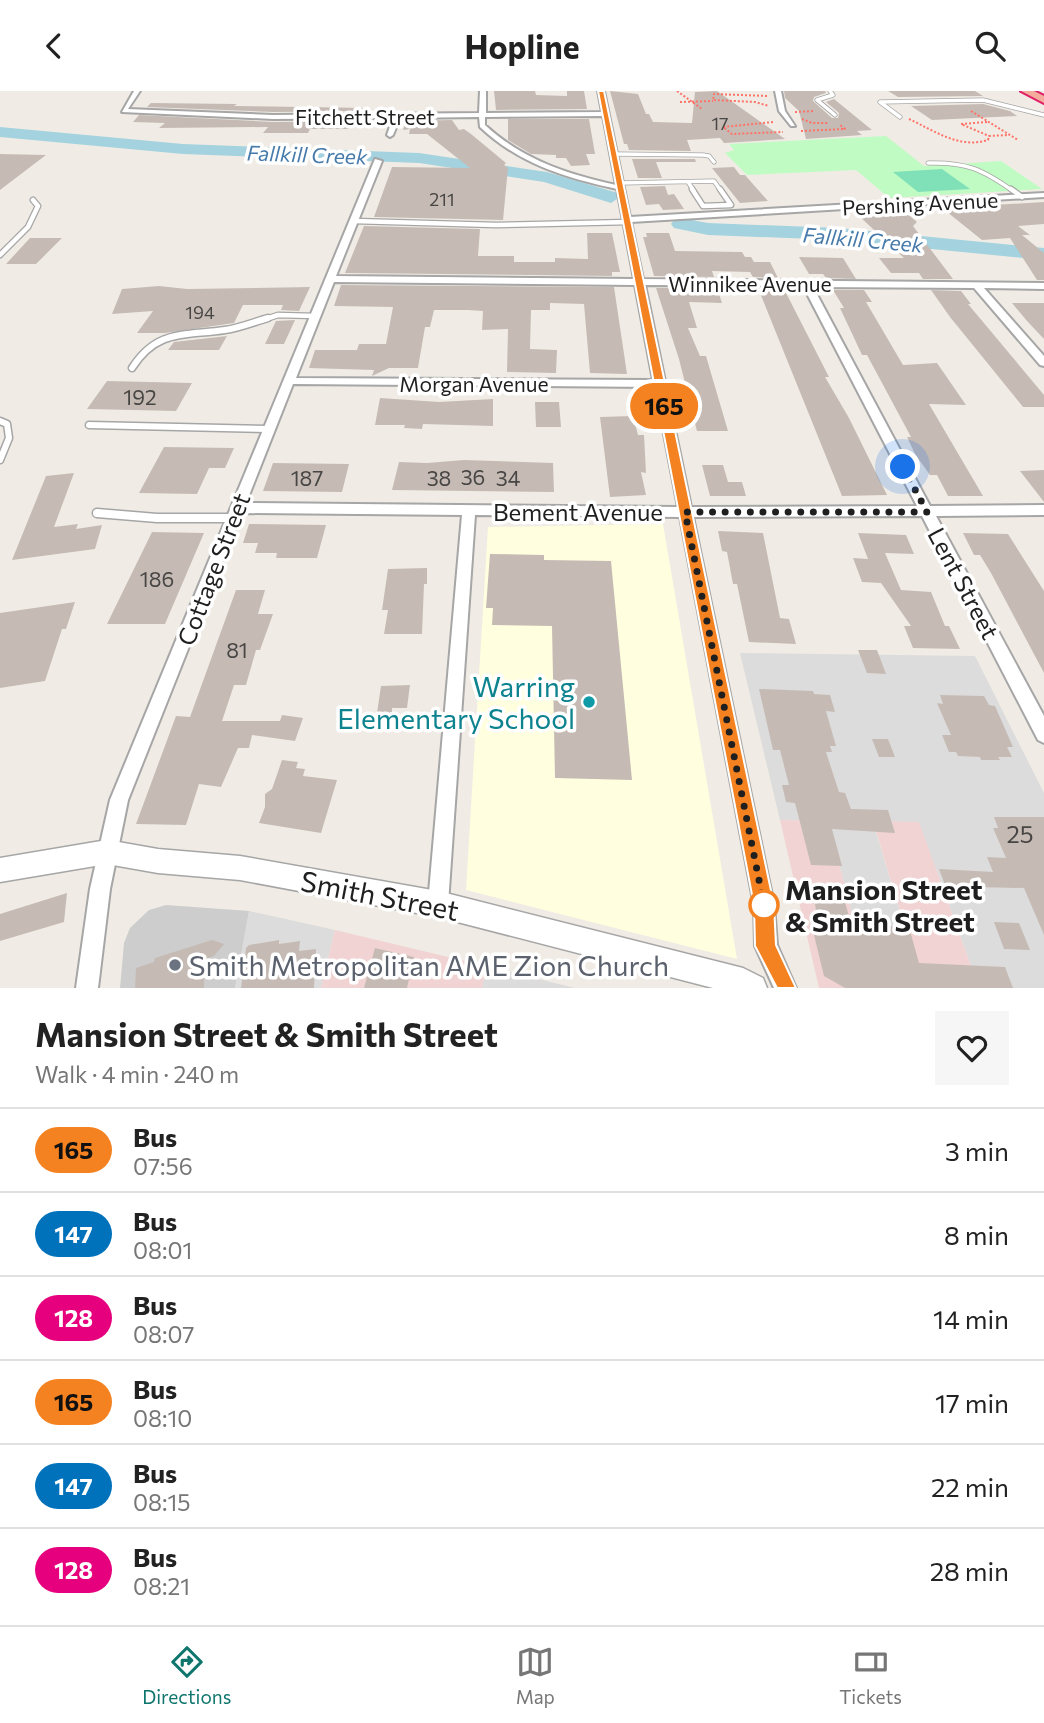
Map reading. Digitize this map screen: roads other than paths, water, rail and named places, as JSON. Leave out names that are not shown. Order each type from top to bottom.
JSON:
[{"type":"highway","points":[[1026,91],[1044,100]]},
{"type":"street","name":"Fitchett Street","points":[[137,91],[124,111],[266,117],[606,114]]},
{"type":"street","points":[[483,91],[482,115],[485,129],[530,162],[621,186]]},
{"type":"street","points":[[601,91],[764,905],[766,946],[785,988]]},
{"type":"street","points":[[778,91],[782,111],[793,125]]},
{"type":"street","points":[[390,135],[397,116]]},
{"type":"street","name":"Cottage Street","points":[[87,988],[92,940],[119,800],[378,161]]},
{"type":"street","name":"Pershing Avenue","points":[[628,221],[1044,195]]},
{"type":"street","name":"Winnikee Avenue","points":[[331,279],[1044,286]]},
{"type":"street","name":"Lent Street","points":[[806,283],[1044,734]]},
{"type":"street","points":[[975,284],[1044,363]]},
{"type":"street","name":"Morgan Avenue","points":[[288,381],[659,384]]},
{"type":"street","name":"Bement Avenue","points":[[235,513],[1044,510]]},
{"type":"street","points":[[438,904],[469,511]]},
{"type":"street","name":"Smith Street","points":[[0,870],[107,852],[158,861],[240,868],[438,904],[743,982],[753,988]]},
{"type":"lane","points":[[830,91],[833,95],[817,100],[835,115]]},
{"type":"lane","points":[[900,117],[880,102],[973,98],[1013,103],[1044,115]]},
{"type":"lane","points":[[614,154],[704,155],[714,162]]},
{"type":"lane","points":[[928,163],[967,163],[978,166],[1022,197]]},
{"type":"lane","points":[[621,186],[714,181],[737,213]]},
{"type":"lane","points":[[688,182],[703,206],[731,205]]},
{"type":"lane","points":[[0,255],[27,227],[38,207],[33,200]]},
{"type":"lane","points":[[354,221],[482,225],[628,221]]},
{"type":"lane","points":[[132,368],[143,351],[160,340],[183,333],[227,330],[278,315],[315,316]]},
{"type":"lane","points":[[0,421],[7,424],[10,431],[9,443],[0,460]]},
{"type":"lane","points":[[89,425],[269,429]]},
{"type":"lane","points":[[97,513],[157,518],[235,513]]},
{"type":"waterway","name":"Fallkill Creek","points":[[0,132],[183,149],[419,158],[547,177],[611,197]]},
{"type":"waterway","name":"Fallkill Creek","points":[[681,224],[708,229],[839,234],[1044,254]]},
{"type":"place","name":"Warring Elementary School","points":[[589,702]]},
{"type":"place","name":"Mansion Street & Smith Street","points":[[764,905]]},
{"type":"place","name":"Smith Metropolitan AME Zion Church","points":[[175,965]]}]
